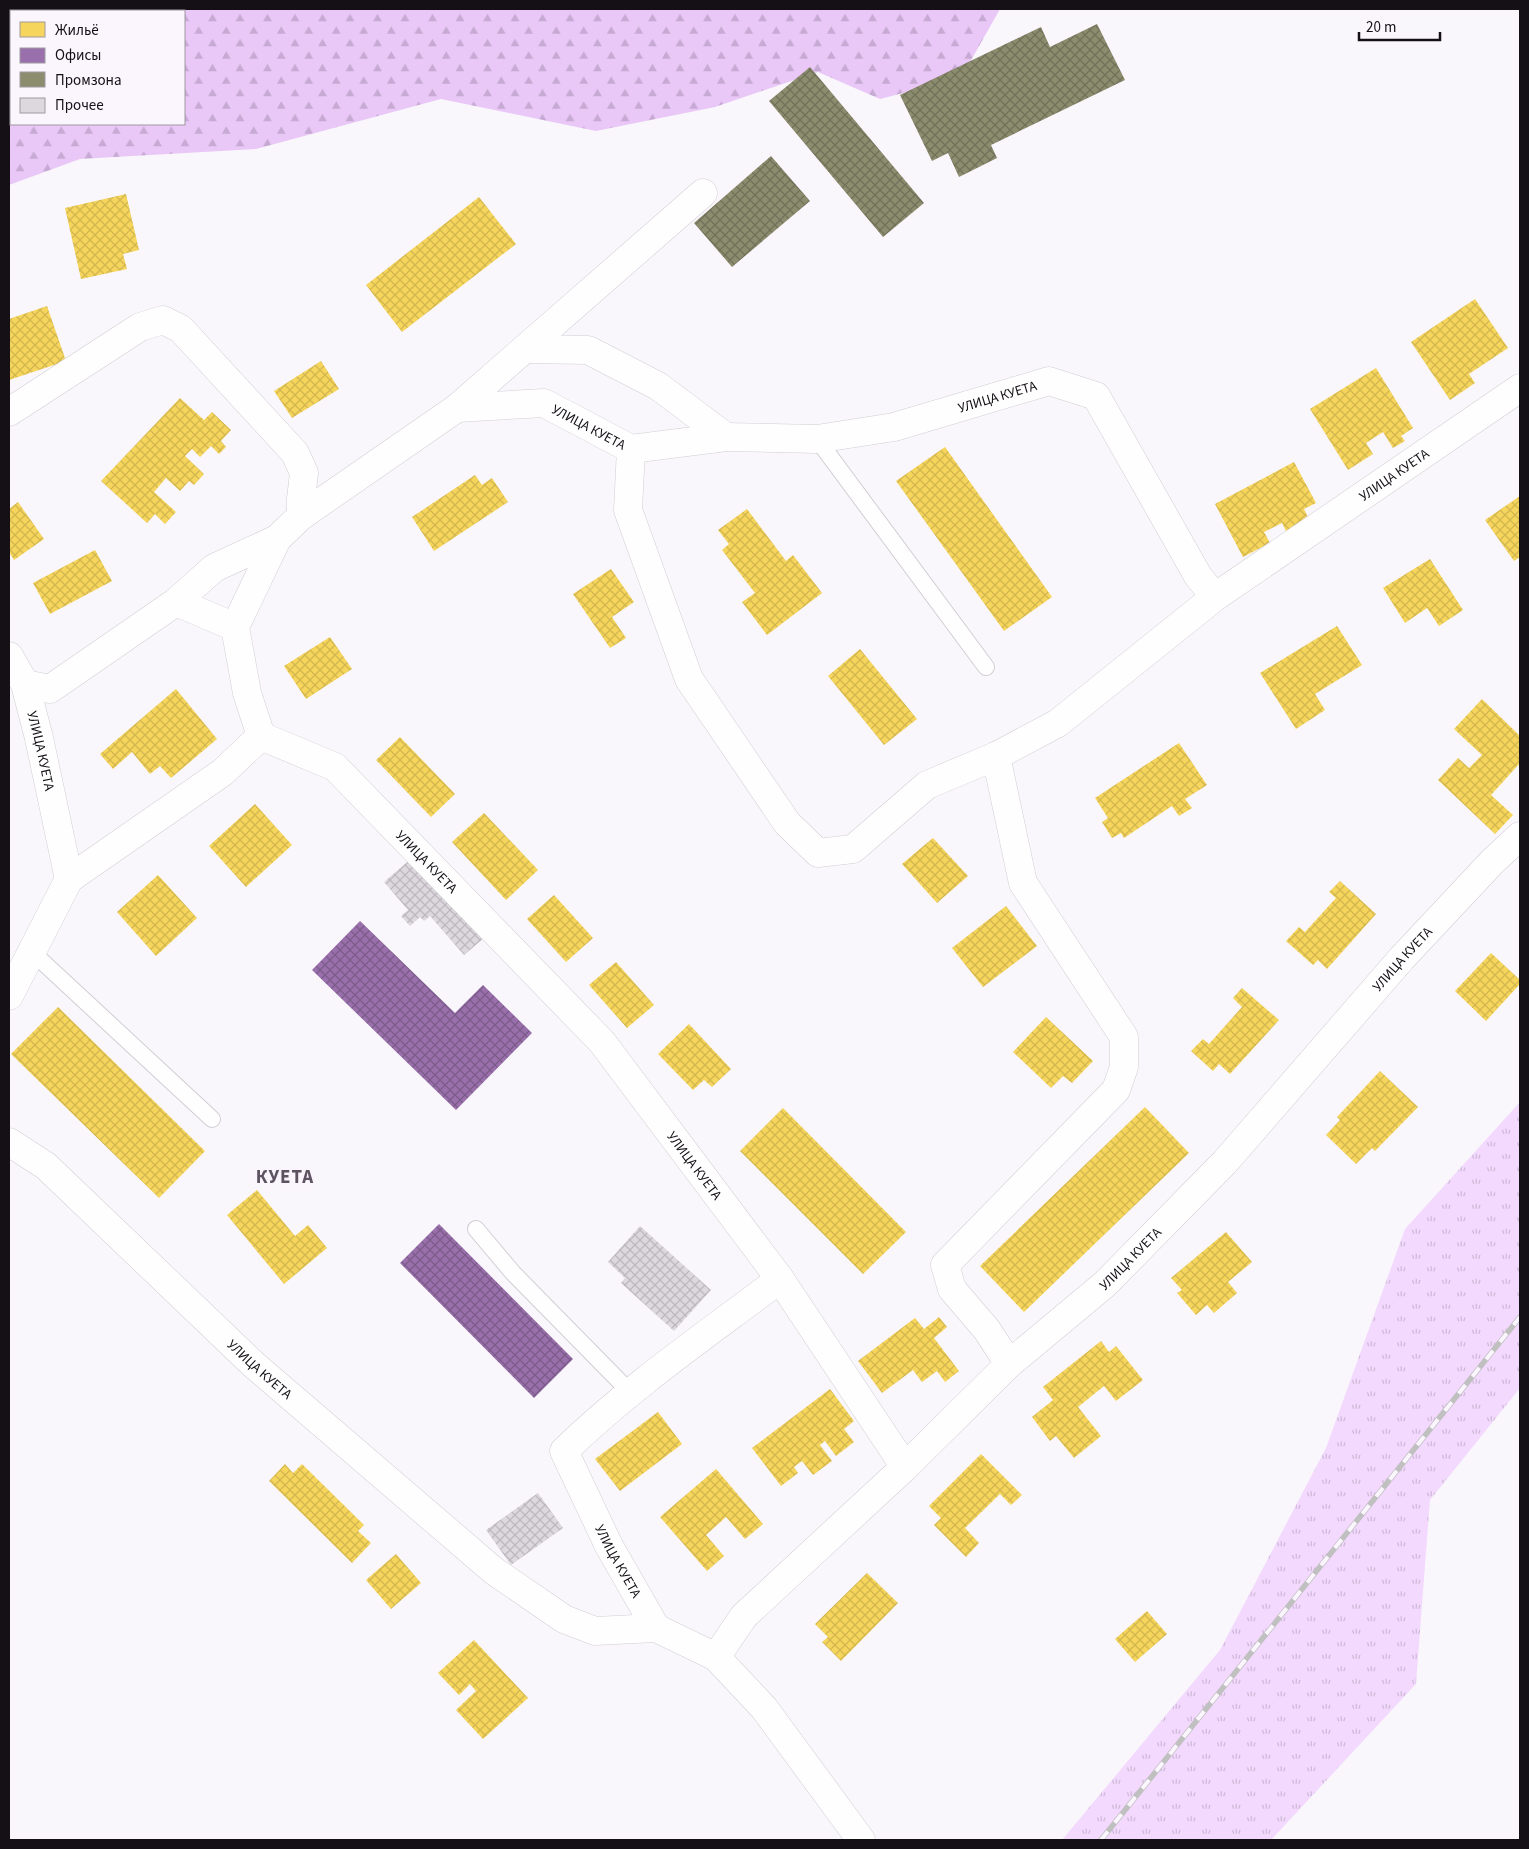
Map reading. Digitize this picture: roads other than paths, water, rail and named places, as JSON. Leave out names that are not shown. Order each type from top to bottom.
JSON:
[{"type":"street","points":[[9,996],[69,879],[223,772],[261,736],[247,693],[235,627],[278,539],[301,516],[457,408],[703,193]]},
{"type":"street","points":[[9,412],[140,327],[163,320],[181,329],[295,453],[304,473],[301,516]]},
{"type":"street","points":[[525,349],[588,350],[658,386],[726,437]]},
{"type":"street","name":"УЛИЦА КУЕТА","points":[[457,408],[544,403],[631,448],[726,437],[816,439],[894,427],[1050,381],[1096,396],[1198,576],[1215,597],[1520,388]]},
{"type":"street","points":[[631,448],[628,510],[688,679],[787,823],[818,853],[853,849],[927,785],[996,756],[1058,723],[1215,597]]},
{"type":"street","points":[[17,687],[50,689],[176,602],[214,568],[278,539]]},
{"type":"street","points":[[176,602],[235,627]]},
{"type":"street","name":"УЛИЦА КУЕТА","points":[[9,656],[17,687],[39,738],[69,879]]},
{"type":"street","name":"УЛИЦА КУЕТА","points":[[261,736],[334,767],[602,1042],[780,1279],[630,1392],[594,1421],[564,1451],[609,1546],[656,1628]]},
{"type":"street","points":[[996,756],[1023,883],[1124,1037],[1124,1067],[1116,1090],[945,1265],[952,1289],[987,1330],[1010,1364]]},
{"type":"street","name":"УЛИЦА КУЕТА","points":[[716,1657],[744,1616],[906,1467],[1010,1364],[1105,1284],[1226,1162],[1402,958],[1492,862],[1520,836]]},
{"type":"street","name":"УЛИЦА КУЕТА","points":[[9,1142],[46,1166],[253,1364],[494,1571],[564,1619],[595,1631],[656,1628],[716,1657],[764,1708],[861,1840]]},
{"type":"street","points":[[780,1279],[906,1467]]},
{"type":"lane","points":[[816,439],[986,667]]},
{"type":"lane","points":[[32,952],[212,1118]]},
{"type":"lane","points":[[476,1229],[513,1273],[630,1392]]},
{"type":"railway","points":[[1101,1840],[1520,1317]]},
{"type":"district","name":"КУЕТА","points":[[285,1176]]}]
